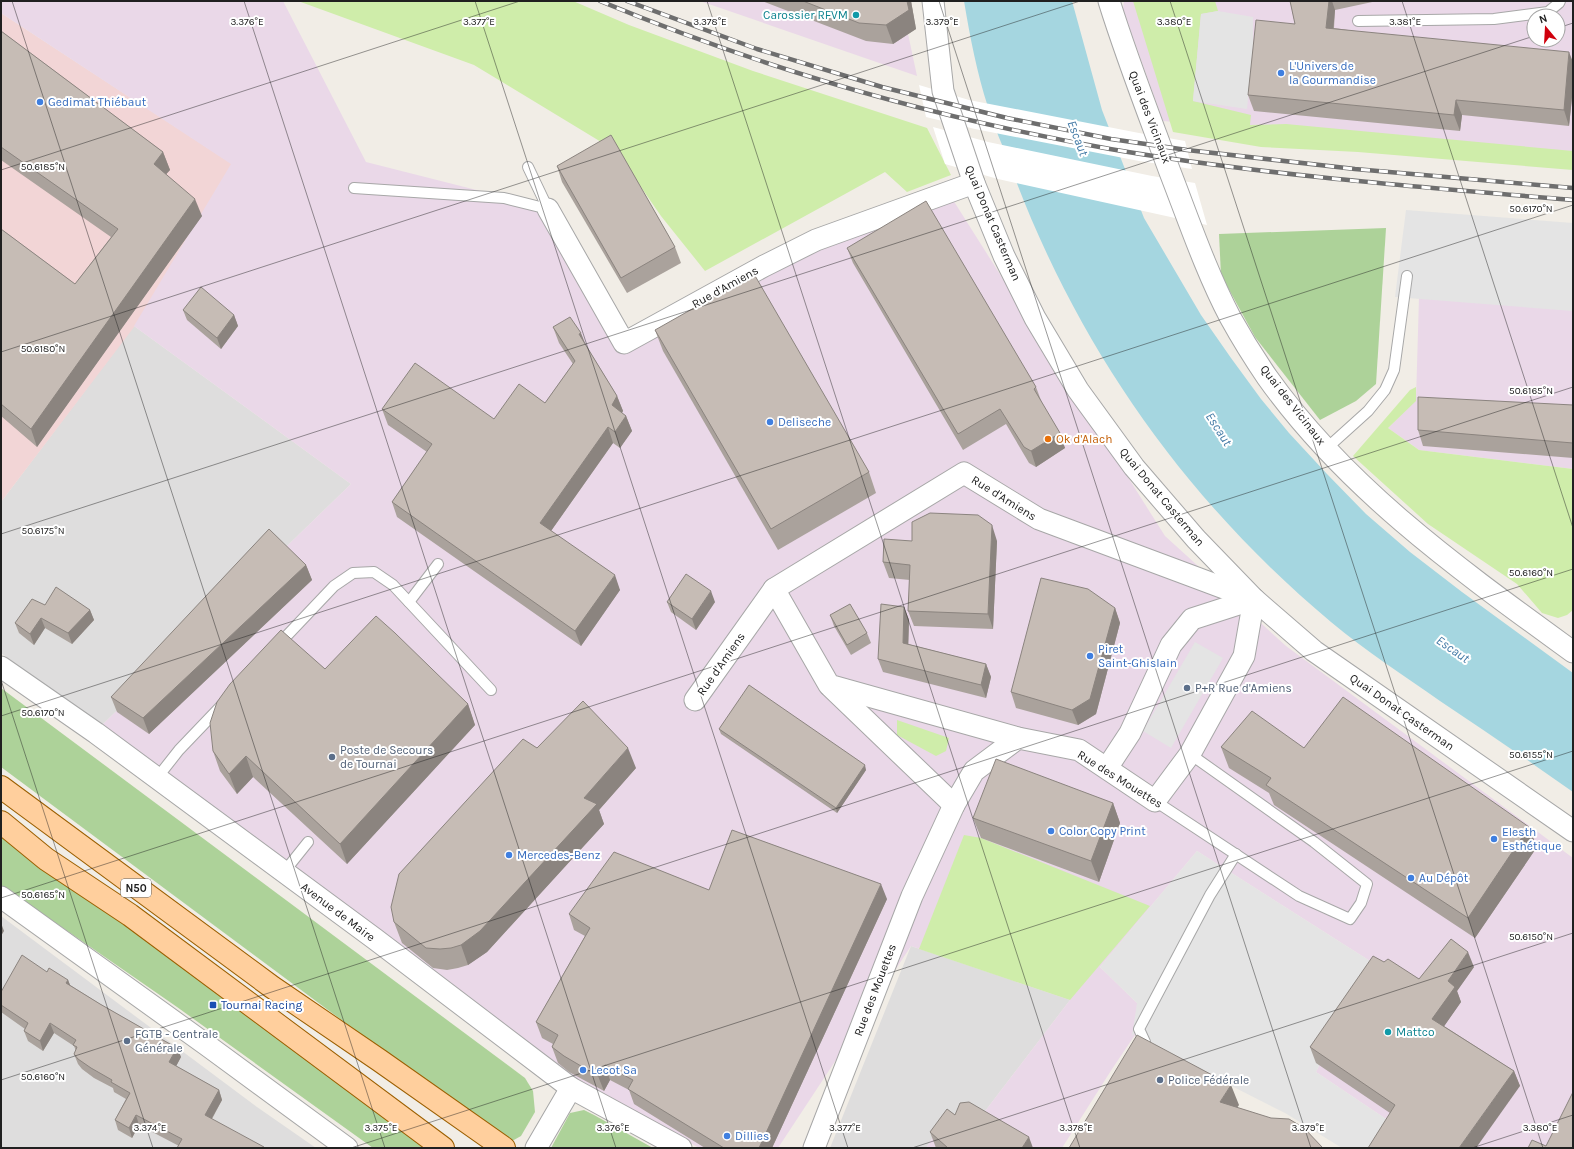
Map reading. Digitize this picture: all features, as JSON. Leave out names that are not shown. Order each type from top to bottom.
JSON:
[{"type":"main road","name":"N50","points":[[1,787],[272,987],[504,1148]]},
{"type":"main road","name":"N50","points":[[1,822],[46,859],[130,915],[443,1148]]},
{"type":"street","name":"Quai Donat Casterman","points":[[932,1],[943,91],[974,183],[1008,263],[1035,318],[1078,390],[1134,467],[1196,539],[1254,599],[1314,651],[1573,831]]},
{"type":"street","name":"Quai des Vicinaux","points":[[1109,1],[1124,49],[1201,252],[1230,318],[1268,377],[1296,414],[1327,448],[1385,506],[1430,545],[1572,649]]},
{"type":"street","name":"Rue d'Amiens","points":[[548,208],[624,343],[764,266],[816,240],[974,183]]},
{"type":"street","name":"Rue d'Amiens","points":[[695,700],[774,589],[964,473],[1039,519],[1254,599]]},
{"type":"street","points":[[774,589],[829,685],[954,805]]},
{"type":"street","points":[[1107,768],[1130,733],[1171,645],[1192,619],[1254,599],[1244,656],[1190,754],[1155,801]]},
{"type":"street","name":"Avenue de Maire","points":[[1,667],[96,733],[157,778],[571,1088],[681,1148]]},
{"type":"street","points":[[829,685],[1018,738]]},
{"type":"street","name":"Rue des Mouettes","points":[[814,1148],[912,896],[954,805],[974,770],[1018,738],[1079,750],[1155,801]]},
{"type":"street","points":[[1,897],[348,1148]]},
{"type":"street","points":[[536,1148],[571,1088]]},
{"type":"lane","points":[[1358,21],[1494,19],[1548,12],[1560,1]]},
{"type":"lane","points":[[528,166],[548,208]]},
{"type":"lane","points":[[354,188],[504,198],[548,208]]},
{"type":"lane","points":[[1327,448],[1368,411],[1386,390],[1394,370],[1407,276]]},
{"type":"lane","points":[[409,602],[438,564]]},
{"type":"lane","points":[[270,654],[334,586],[353,574],[374,572],[393,585],[491,690]]},
{"type":"lane","points":[[157,778],[179,750],[227,699]]},
{"type":"lane","name":"Rue des Mouettes","points":[[1155,801],[1300,896],[1350,919],[1361,903],[1367,884],[1314,842],[1190,754]]},
{"type":"lane","points":[[284,872],[308,842]]},
{"type":"lane","points":[[1145,1042],[1139,1029],[1210,895],[1236,854]]},
{"type":"shaded area","points":[[1,1],[283,1],[366,162],[539,206],[624,343],[764,266],[948,192],[1165,536],[1286,646],[1573,858],[1573,1148],[1376,1148],[1386,1119],[1316,1072],[1370,961],[1197,851],[1100,967],[1137,1003],[1139,1029],[1062,1148],[926,1148],[941,1124],[976,1123],[1070,1000],[911,946],[778,1148],[699,1148],[576,1079],[102,725],[351,484],[134,326],[231,164],[1,13]]},
{"type":"shaded area","points":[[700,1],[901,1],[917,76]]},
{"type":"shaded area","points":[[1124,1],[1573,1],[1573,156],[1163,121],[1123,9]]},
{"type":"shaded area","points":[[1218,11],[1253,17],[1253,47],[1247,109],[1193,101],[1201,14]]},
{"type":"shaded area","points":[[1,13],[232,164],[201,239],[1,502]]},
{"type":"shaded area","points":[[1406,210],[1573,223],[1573,311],[1395,297]]},
{"type":"shaded area","points":[[1419,297],[1573,309],[1573,469],[1419,450],[1388,428],[1416,400]]},
{"type":"shaded area","points":[[134,326],[351,484],[102,725],[1,653],[1,502]]},
{"type":"shaded area","name":"P+R Rue d'Amiens","points":[[1195,642],[1223,658],[1171,748],[1143,731]]},
{"type":"shaded area","points":[[1197,851],[1370,961],[1316,1072],[1386,1119],[1376,1148],[1342,1148],[1285,1113],[1145,1042],[1139,1029],[1132,1036],[1137,1003],[1100,967]]},
{"type":"shaded area","points":[[1,916],[257,1107],[316,1148],[1,1148]]},
{"type":"shaded area","points":[[911,946],[1070,1000],[976,1123],[941,1124],[926,1148],[830,1148]]},
{"type":"green space","points":[[298,1],[573,1],[629,25],[753,71],[927,128],[951,175],[907,192],[885,172],[705,271],[661,216],[616,151],[474,65]]},
{"type":"green space","points":[[1133,1],[1215,1],[1218,11],[1201,14],[1193,101],[1251,115],[1250,125],[1286,124],[1573,151],[1573,170],[1358,152],[1261,147],[1173,132]]},
{"type":"green space","points":[[1386,228],[1376,384],[1356,401],[1320,420],[1255,337],[1221,275],[1219,234]]},
{"type":"green space","points":[[1416,387],[1416,401],[1388,428],[1419,450],[1573,469],[1573,610],[1567,615],[1558,618],[1542,613],[1517,584],[1428,524],[1353,456],[1410,390]]},
{"type":"green space","points":[[1,688],[525,1078],[533,1091],[535,1112],[521,1136],[512,1141],[503,1140],[1,767]]},
{"type":"green space","points":[[897,720],[949,738],[946,751],[936,756],[897,735]]},
{"type":"green space","points":[[1,835],[147,940],[425,1148],[373,1148],[177,1007],[1,885]]},
{"type":"green space","points":[[964,835],[981,838],[1150,906],[1070,1000],[919,949]]},
{"type":"green space","points":[[584,1110],[653,1148],[551,1148],[570,1113]]},
{"type":"water","name":"Escaut","points":[[964,1],[1072,1],[1102,110],[1144,218],[1201,315],[1261,399],[1289,433],[1366,514],[1410,552],[1462,592],[1573,673],[1573,792],[1385,663],[1331,622],[1278,574],[1228,524],[1182,471],[1140,415],[1102,356],[1067,295],[1037,231],[988,107],[974,55]]},
{"type":"pier","points":[[919,85],[969,100],[1185,141],[1192,169],[1139,161],[975,129],[926,117]]},
{"type":"pier","points":[[933,127],[988,142],[1152,176],[1195,183],[1207,225],[998,179],[945,164]]},
{"type":"building","points":[[803,1],[907,1],[909,10],[886,25],[859,23]]},
{"type":"building","points":[[1290,1],[1329,1],[1326,28],[1569,52],[1564,110],[1456,100],[1454,115],[1248,95],[1256,20],[1295,24]]},
{"type":"building","points":[[1,31],[163,152],[154,164],[195,199],[31,429],[1,404],[1,229],[75,284],[118,229],[1,147]]},
{"type":"building","points":[[611,135],[675,247],[621,278],[557,166]]},
{"type":"building","points":[[926,201],[1036,387],[1034,389],[1060,433],[1031,451],[1024,447],[1000,409],[958,434],[847,248]]},
{"type":"building","name":"Deliseche","points":[[754,274],[869,472],[771,529],[655,330]]},
{"type":"building","points":[[201,287],[234,315],[217,338],[183,310]]},
{"type":"building","points":[[570,317],[581,333],[579,334],[617,396],[612,405],[626,416],[615,432],[608,427],[540,523],[615,575],[575,631],[392,502],[432,444],[382,409],[415,363],[494,419],[519,384],[545,403],[575,361],[553,327]]},
{"type":"building","points":[[1418,397],[1573,405],[1573,443],[1418,430]]},
{"type":"building","points":[[930,513],[978,515],[992,525],[988,614],[908,611],[910,565],[883,562],[884,539],[912,541],[912,522]]},
{"type":"building","points":[[269,529],[306,565],[143,718],[111,697]]},
{"type":"building","points":[[686,574],[711,591],[692,619],[667,602]]},
{"type":"building","points":[[1041,578],[1088,589],[1115,608],[1090,699],[1072,710],[1011,692]]},
{"type":"building","points":[[56,587],[90,610],[68,633],[41,618],[30,634],[15,623],[32,599],[45,605]]},
{"type":"building","points":[[850,604],[867,633],[847,645],[830,615]]},
{"type":"building","points":[[881,604],[904,607],[903,643],[986,664],[981,685],[878,659]]},
{"type":"building","name":"Poste de Secours de Tournai","points":[[376,616],[468,704],[340,844],[246,756],[229,774],[213,751],[210,723],[217,702],[230,684],[281,630],[325,669]]},
{"type":"building","points":[[749,685],[865,765],[836,808],[719,729]]},
{"type":"building","points":[[1343,697],[1529,827],[1468,918],[1266,785],[1271,778],[1221,747],[1252,711],[1304,748]]},
{"type":"building","name":"Mercedes-Benz","points":[[583,701],[628,748],[584,798],[597,804],[480,931],[461,945],[440,949],[426,948],[394,922],[391,907],[399,874],[523,739],[537,748]]},
{"type":"building","name":"Color Copy Print","points":[[996,759],[1113,803],[1091,861],[973,818]]},
{"type":"building","points":[[732,830],[881,884],[759,1148],[724,1148],[628,1089],[633,1080],[605,1065],[598,1076],[564,1056],[552,1047],[558,1035],[536,1022],[590,928],[569,914],[614,852],[709,890]]},
{"type":"building","points":[[1451,939],[1468,952],[1448,981],[1455,987],[1432,1019],[1514,1071],[1459,1148],[1368,1148],[1395,1105],[1310,1047],[1373,956],[1384,962],[1388,959],[1419,979]]},
{"type":"building","points":[[22,955],[47,972],[49,968],[68,980],[66,983],[177,1048],[169,1062],[219,1090],[205,1115],[264,1147],[177,1148],[182,1139],[136,1115],[129,1128],[115,1120],[130,1093],[78,1059],[74,1054],[77,1047],[73,1045],[76,1040],[50,1023],[40,1041],[24,1031],[28,1023],[1,1005],[1,992]]},
{"type":"building","name":"Police Fédérale","points":[[1137,1035],[1231,1085],[1220,1102],[1271,1118],[1289,1119],[1304,1128],[1322,1148],[1069,1148]]},
{"type":"building","points":[[1573,1092],[1573,1148],[1528,1148],[1532,1140],[1546,1146]]},
{"type":"building","points":[[969,1102],[1029,1137],[1022,1148],[948,1148],[930,1132],[947,1109],[955,1115],[960,1103]]},
{"type":"railway","points":[[600,1],[662,26],[787,70],[915,106],[1045,137],[1167,158],[1283,173],[1573,200]]},
{"type":"railway","points":[[627,1],[757,49],[882,87],[1007,118],[1111,139],[1187,150],[1355,169],[1573,188]]},
{"type":"place","name":"Carossier RFVM","points":[[856,15]]},
{"type":"place","name":"L'Univers de la Gourmandise","points":[[1281,73]]},
{"type":"place","name":"Gedimat Thiébaut","points":[[40,102]]},
{"type":"place","name":"Deliseche","points":[[770,422]]},
{"type":"place","name":"Ok d'Alach","points":[[1048,439]]},
{"type":"place","name":"Piret Saint-Ghislain","points":[[1090,656]]},
{"type":"place","name":"P+R Rue d'Amiens","points":[[1187,688]]},
{"type":"place","name":"Poste de Secours de Tournai","points":[[332,757]]},
{"type":"place","name":"Color Copy Print","points":[[1051,831]]},
{"type":"place","name":"Elesth Esthétique","points":[[1494,839]]},
{"type":"place","name":"Mercedes-Benz","points":[[509,855]]},
{"type":"place","name":"Au Dépôt","points":[[1411,878]]},
{"type":"place","name":"Tournai Racing","points":[[213,1005]]},
{"type":"place","name":"Mattco","points":[[1388,1032]]},
{"type":"place","name":"FGTB - Centrale Générale","points":[[127,1041]]},
{"type":"place","name":"Lecot Sa","points":[[583,1070]]},
{"type":"place","name":"Police Fédérale","points":[[1160,1080]]},
{"type":"place","name":"Dillies","points":[[727,1136]]}]
